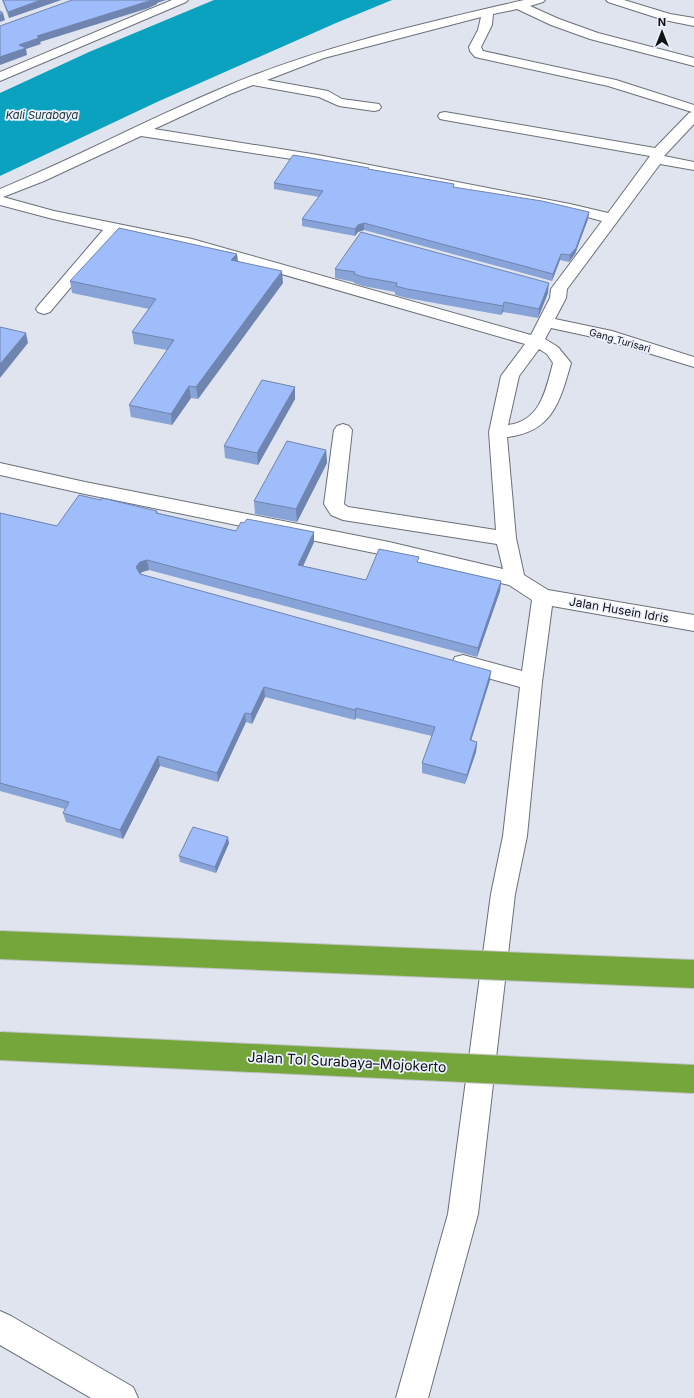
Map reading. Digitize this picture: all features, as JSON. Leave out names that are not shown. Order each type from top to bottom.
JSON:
[{"type":"highway","points":[[0,945],[694,974]]},
{"type":"highway","name":"Jalan Tol Surabaya–Mojokerto","points":[[0,1046],[694,1079]]},
{"type":"street","points":[[0,78],[182,0]]},
{"type":"street","points":[[0,194],[39,178],[226,91],[320,54],[539,0]]},
{"type":"street","points":[[612,0],[668,17],[694,22]]},
{"type":"street","points":[[519,5],[556,22],[594,36],[694,62]]},
{"type":"street","points":[[486,12],[488,21],[474,47],[479,54],[611,83],[694,109]]},
{"type":"street","points":[[252,81],[323,94],[339,102],[374,107]]},
{"type":"street","points":[[445,116],[657,156],[694,166]]},
{"type":"street","points":[[514,579],[506,538],[498,432],[510,376],[541,332],[558,298],[559,289],[657,156],[694,116]]},
{"type":"street","points":[[138,131],[318,159],[570,208],[612,219]]},
{"type":"street","points":[[0,201],[53,215],[187,242],[505,334],[541,332]]},
{"type":"street","points":[[44,309],[113,227]]},
{"type":"street","points":[[544,285],[559,289]]},
{"type":"street","points":[[498,432],[522,429],[534,423],[546,411],[562,363],[560,356],[553,350],[541,332]]},
{"type":"street","name":"Gang Turisari","points":[[541,332],[606,335],[694,362]]},
{"type":"street","points":[[343,430],[334,504],[338,510],[343,513],[506,538]]},
{"type":"street","points":[[0,469],[85,488],[390,549],[514,579],[544,597],[531,682],[515,836],[504,894],[463,1214],[412,1398]]},
{"type":"street","name":"Jalan Husein Idris","points":[[544,597],[694,623]]},
{"type":"street","points":[[447,659],[531,682]]},
{"type":"street","points":[[0,1327],[122,1398]]},
{"type":"water","name":"Kali Surabaya","points":[[214,0],[392,0],[157,102],[0,176],[0,93],[89,52]]},
{"type":"building","points":[[3,0],[41,0],[8,12]]},
{"type":"building","points":[[72,0],[152,0],[37,36],[39,38],[19,45],[26,48],[0,57],[0,26]]},
{"type":"building","points":[[293,155],[454,184],[453,187],[542,201],[589,212],[576,248],[570,255],[561,254],[553,274],[364,223],[358,225],[355,229],[302,219],[323,191],[274,183]]},
{"type":"building","points":[[119,228],[237,254],[231,260],[282,271],[196,387],[189,386],[171,414],[129,405],[174,340],[132,332],[156,299],[70,281]]},
{"type":"building","points":[[361,232],[549,283],[539,309],[504,302],[503,306],[407,289],[396,286],[397,283],[363,277],[354,274],[355,272],[335,269]]},
{"type":"building","points":[[0,327],[26,333],[0,364]]},
{"type":"building","points":[[262,380],[295,387],[257,453],[224,446]]},
{"type":"building","points":[[287,441],[326,450],[296,509],[254,501]]},
{"type":"building","points":[[79,495],[101,500],[102,498],[157,511],[156,513],[236,531],[241,522],[244,523],[247,519],[314,532],[298,565],[366,580],[379,549],[419,557],[417,562],[501,581],[478,648],[147,560],[140,562],[136,567],[140,574],[491,671],[470,740],[477,742],[467,775],[422,763],[435,727],[356,708],[355,710],[264,687],[251,714],[245,713],[217,773],[158,756],[120,830],[63,813],[69,802],[0,783],[0,513],[57,526]]},
{"type":"building","points":[[193,827],[228,837],[215,867],[179,856]]}]
